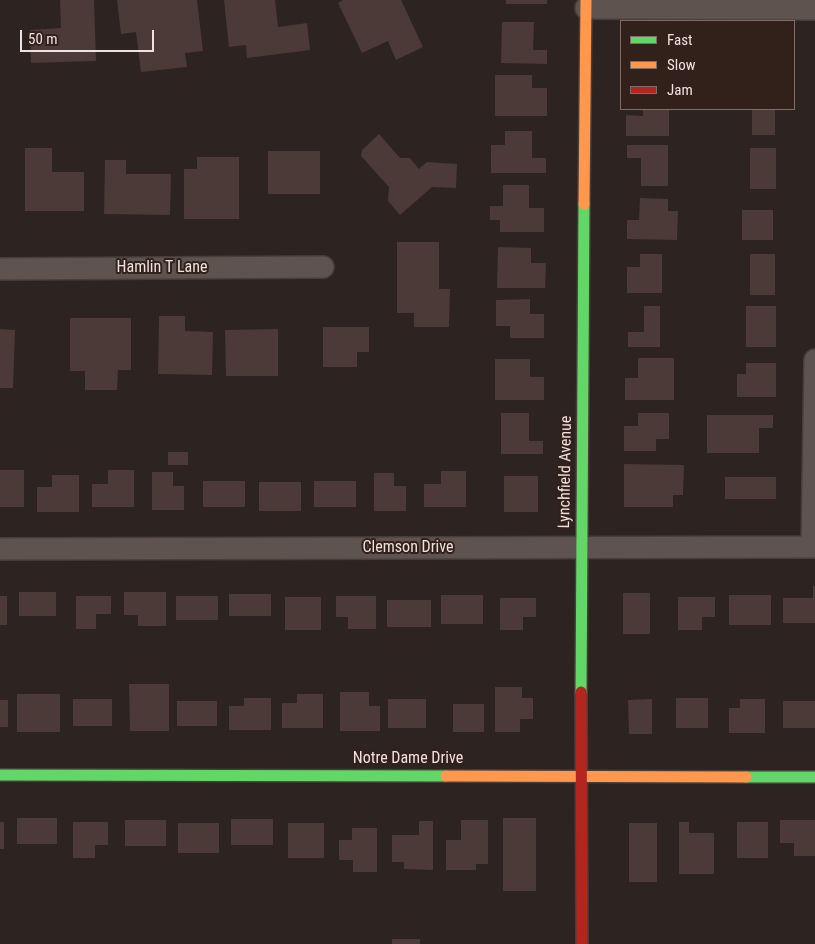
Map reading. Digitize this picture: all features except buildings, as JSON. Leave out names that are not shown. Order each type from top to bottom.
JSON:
[{"type":"street","points":[[586,4],[815,9]]},
{"type":"street","name":"Lynchfield Avenue","points":[[582,944],[581,548],[586,4]]},
{"type":"street","name":"Hamlin T Lane","points":[[0,269],[323,267]]},
{"type":"street","points":[[814,547],[815,360]]},
{"type":"street","name":"Clemson Drive","points":[[0,549],[814,547]]},
{"type":"street","name":"Notre Dame Drive","points":[[0,775],[815,777]]},
{"type":"traffic: fast","points":[[581,692],[584,204]]},
{"type":"traffic: fast","points":[[0,775],[446,776]]},
{"type":"traffic: fast","points":[[746,777],[815,777]]},
{"type":"traffic: slow","points":[[584,204],[586,0]]},
{"type":"traffic: slow","points":[[446,776],[746,777]]},
{"type":"traffic: jam","points":[[581,692],[582,944]]}]
